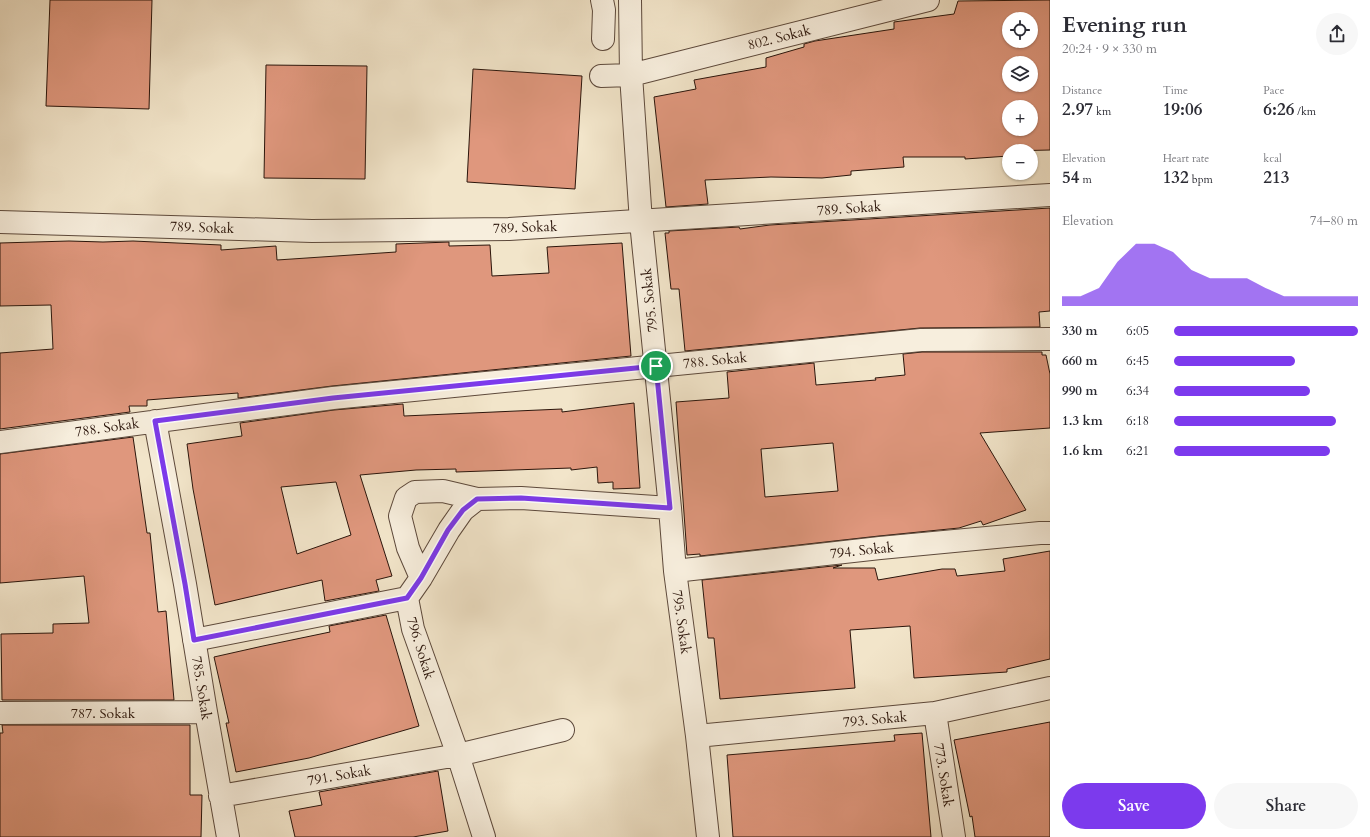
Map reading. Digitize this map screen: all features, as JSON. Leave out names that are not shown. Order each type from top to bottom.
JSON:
[{"type":"street","points":[[602,0],[604,10],[603,39]]},
{"type":"street","name":"795. Sokak","points":[[630,0],[631,75],[641,222],[675,571],[697,736],[708,837]]},
{"type":"street","name":"802. Sokak","points":[[601,76],[631,75],[928,0]]},
{"type":"street","name":"789. Sokak","points":[[0,222],[312,231],[509,229],[641,222],[1050,195]]},
{"type":"street","name":"788. Sokak","points":[[0,442],[333,398],[921,340],[1050,340]]},
{"type":"street","name":"785. Sokak","points":[[155,421],[184,576],[228,837]]},
{"type":"street","points":[[421,578],[408,548],[400,516],[406,498],[415,492],[443,491],[477,499],[521,498],[670,508]]},
{"type":"street","name":"796. Sokak","points":[[477,499],[463,510],[407,598],[413,629],[458,755],[484,837]]},
{"type":"street","name":"794. Sokak","points":[[675,571],[880,548],[1040,533],[1050,534]]},
{"type":"street","points":[[194,640],[407,598]]},
{"type":"street","name":"793. Sokak","points":[[697,736],[935,713],[1050,688]]},
{"type":"street","name":"787. Sokak","points":[[0,713],[206,712]]},
{"type":"street","name":"773. Sokak","points":[[935,713],[954,837]]},
{"type":"street","name":"791. Sokak","points":[[220,796],[458,755],[563,730]]},
{"type":"building","points":[[50,0],[152,0],[149,109],[46,106]]},
{"type":"building","points":[[1050,0],[1050,150],[1038,150],[1038,144],[1002,144],[1002,156],[965,159],[965,157],[903,157],[904,167],[851,171],[851,175],[822,178],[771,177],[705,180],[708,204],[666,207],[654,97],[696,89],[694,80],[766,67],[766,58],[804,47],[804,44],[894,29],[894,22],[954,14],[958,1]]},
{"type":"building","points":[[266,65],[367,66],[365,179],[264,178]]},
{"type":"building","points":[[473,69],[582,76],[575,189],[467,182]]},
{"type":"building","points":[[1050,208],[1050,311],[1039,312],[1040,327],[920,328],[685,351],[679,289],[671,289],[665,233],[669,233],[669,231],[739,227],[740,229],[770,225]]},
{"type":"building","points":[[133,241],[221,245],[221,250],[276,246],[277,260],[396,252],[396,244],[449,242],[449,246],[490,245],[492,276],[549,273],[547,247],[622,243],[631,356],[332,386],[238,398],[238,393],[147,400],[147,406],[129,406],[130,412],[0,429],[0,353],[53,349],[51,305],[0,306],[0,243]]},
{"type":"building","points":[[922,352],[1042,352],[1042,355],[1046,355],[1050,374],[1050,428],[980,433],[1026,510],[983,525],[981,521],[959,528],[700,556],[700,554],[687,555],[676,402],[729,398],[727,372],[814,363],[816,385],[876,380],[875,378],[905,375],[903,354]],"holes":[[[833,443],[838,491],[765,497],[761,449]]]},
{"type":"building","points":[[634,403],[640,488],[613,489],[613,482],[598,483],[597,467],[571,470],[571,468],[456,472],[456,469],[416,470],[360,475],[392,576],[376,580],[379,591],[325,601],[322,580],[215,605],[193,489],[187,444],[242,436],[240,423],[334,410],[403,404],[404,416],[562,409],[562,412]],"holes":[[[336,482],[351,535],[297,554],[281,487]]]},
{"type":"building","points":[[133,437],[147,533],[150,533],[158,612],[166,611],[174,700],[2,700],[1,634],[53,633],[53,624],[89,623],[84,576],[0,583],[0,454]]},
{"type":"building","points":[[1050,551],[1050,659],[1007,669],[1007,672],[914,678],[910,626],[850,630],[855,688],[720,699],[714,638],[708,638],[702,580],[842,565],[833,568],[875,568],[878,580],[942,569],[955,569],[957,576],[1005,571],[1003,559]]},
{"type":"building","points":[[386,615],[419,726],[309,758],[236,772],[226,723],[229,723],[214,657],[330,632],[329,626]]},
{"type":"building","points":[[1050,722],[1050,837],[975,837],[972,816],[970,817],[954,740]]},
{"type":"building","points":[[2,725],[190,725],[190,795],[202,795],[201,837],[0,837],[0,733],[3,733]]},
{"type":"building","points":[[922,733],[931,837],[733,837],[727,755],[895,741],[894,735]]},
{"type":"building","points":[[438,771],[448,831],[413,837],[295,837],[289,811],[322,805],[319,792]]},
{"type":"route","points":[[656,366],[670,508],[521,498],[477,499],[463,510],[448,530],[421,578],[407,598],[194,640],[155,421],[333,398],[656,366]]}]
